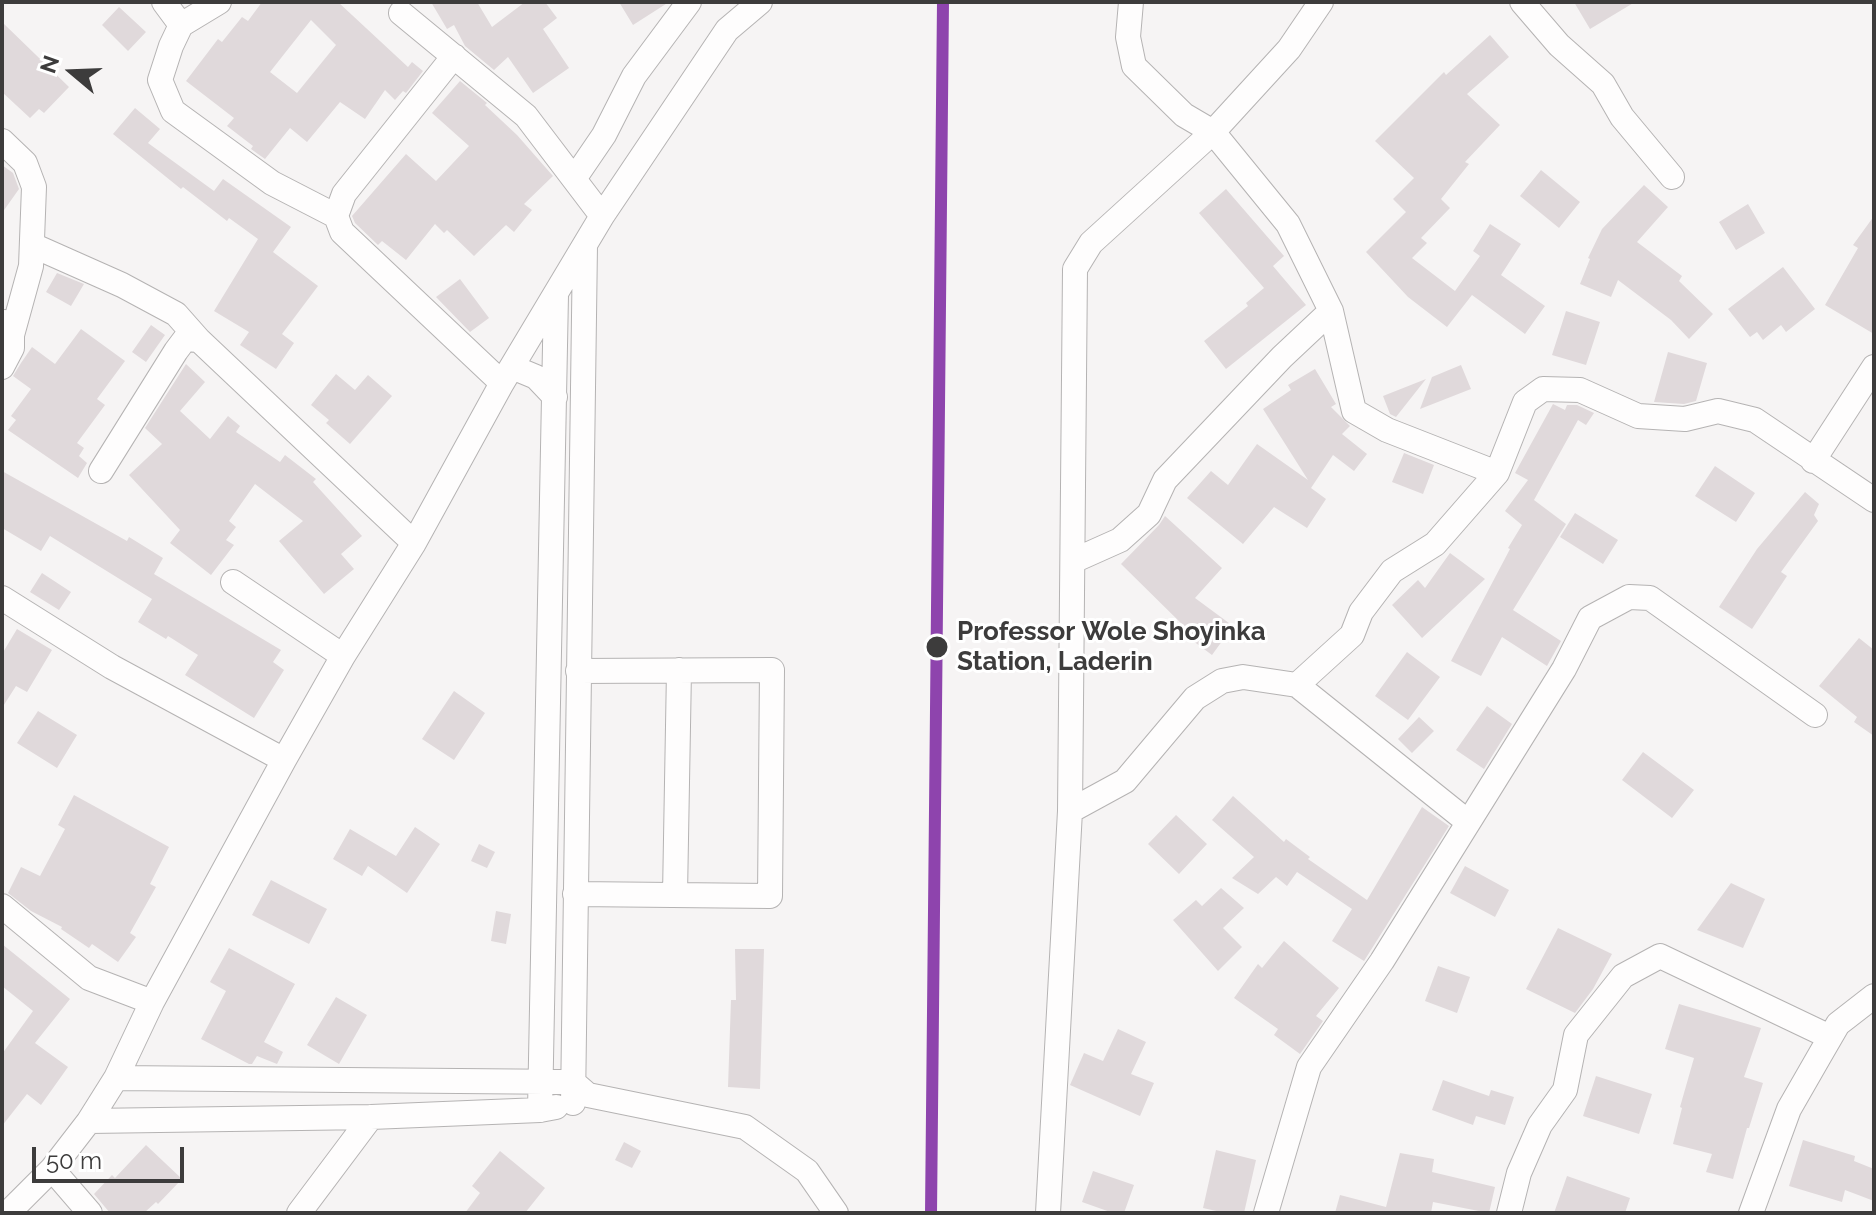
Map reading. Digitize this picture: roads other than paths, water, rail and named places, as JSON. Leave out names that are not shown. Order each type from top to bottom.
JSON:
[{"type":"street","points":[[164,2],[181,25]]},
{"type":"street","points":[[219,2],[181,25],[160,80],[173,111],[272,183],[336,216]]},
{"type":"street","points":[[574,179],[604,135],[634,76],[689,2]]},
{"type":"street","points":[[8,1213],[52,1169],[89,1121],[116,1078],[152,1002],[284,760],[343,656],[414,543],[585,243],[727,30],[760,2]]},
{"type":"street","points":[[1131,2],[1128,37],[1134,66],[1184,115],[1213,132],[1288,224],[1331,311],[1354,411],[1387,430],[1497,473]]},
{"type":"street","points":[[1048,1213],[1070,811],[1075,269],[1091,243],[1213,132],[1289,49],[1321,2]]},
{"type":"street","points":[[1522,2],[1559,45],[1603,84],[1622,117],[1672,177]]},
{"type":"street","points":[[401,13],[526,116],[602,216]]},
{"type":"street","points":[[454,56],[344,194],[336,216],[342,232],[507,375],[536,377],[555,397]]},
{"type":"street","points":[[2,141],[25,163],[34,187],[31,266],[7,326],[12,348],[2,367]]},
{"type":"street","points":[[578,1093],[575,894],[585,243]]},
{"type":"street","points":[[32,245],[122,285],[176,314],[199,340],[414,543]]},
{"type":"street","points":[[540,1110],[556,292]]},
{"type":"street","points":[[1073,561],[1120,540],[1149,514],[1165,480],[1282,357],[1331,311]]},
{"type":"street","points":[[101,471],[176,351],[185,339],[199,340]]},
{"type":"street","points":[[1813,461],[1874,367]]},
{"type":"street","points":[[1297,685],[1352,635],[1361,612],[1392,571],[1435,544],[1497,473],[1525,402],[1543,389],[1580,390],[1638,416],[1685,419],[1718,411],[1755,420],[1874,500]]},
{"type":"street","points":[[554,443],[582,443]]},
{"type":"street","points":[[233,582],[343,656]]},
{"type":"street","points":[[1266,1213],[1309,1067],[1382,961],[1564,669],[1590,618],[1629,597],[1650,598],[1815,715]]},
{"type":"street","points":[[2,598],[112,667],[284,760]]},
{"type":"street","points":[[675,895],[679,670]]},
{"type":"street","points":[[575,894],[770,896],[772,670],[578,671]]},
{"type":"street","points":[[1070,811],[1125,781],[1195,698],[1222,681],[1243,677],[1297,685],[1468,822]]},
{"type":"street","points":[[2,906],[89,978],[152,1002]]},
{"type":"street","points":[[1509,1213],[1519,1173],[1540,1125],[1565,1090],[1576,1035],[1623,976],[1660,956],[1830,1037]]},
{"type":"street","points":[[1751,1213],[1789,1109],[1838,1024],[1874,996]]},
{"type":"street","points":[[116,1078],[540,1081],[578,1093],[745,1127],[807,1171],[836,1213]]},
{"type":"street","points":[[89,1121],[371,1117],[540,1110],[578,1093]]},
{"type":"street","points":[[299,1213],[371,1117]]},
{"type":"street","points":[[52,1169],[90,1213]]},
{"type":"place","name":"Professor Wole Shoyinka Station, Laderin","points":[[937,647]]}]
